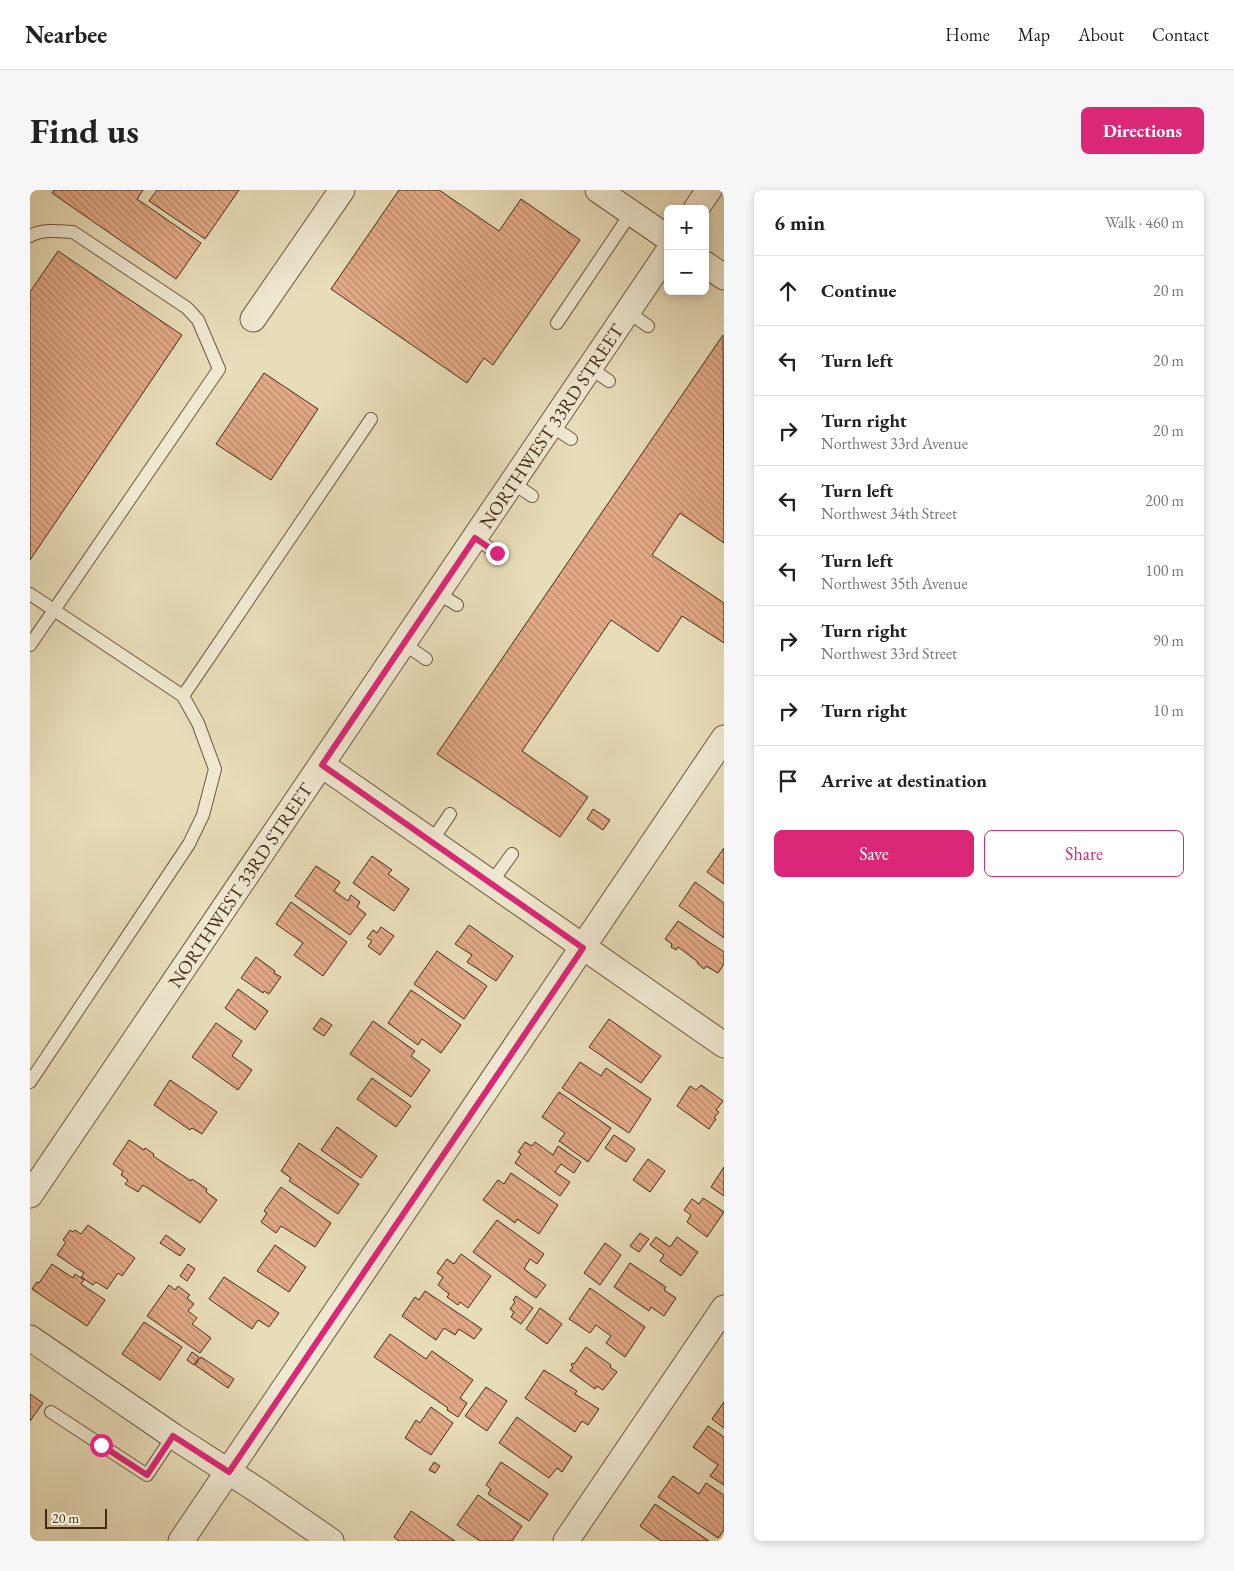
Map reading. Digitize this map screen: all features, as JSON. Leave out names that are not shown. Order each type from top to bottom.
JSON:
[{"type":"street","points":[[253,319],[342,190]]},
{"type":"street","points":[[598,190],[664,235]]},
{"type":"street","points":[[699,205],[709,190]]},
{"type":"street","name":"NORTHWEST 33RD STREET","points":[[30,1195],[404,644],[448,599],[475,538],[522,489],[561,432],[600,374],[628,312],[664,258]]},
{"type":"street","points":[[709,267],[724,277]]},
{"type":"street","points":[[181,1541],[724,739]]},
{"type":"street","points":[[322,765],[724,1045]]},
{"type":"street","points":[[566,1541],[724,1308]]},
{"type":"street","points":[[30,1338],[331,1541]]},
{"type":"lane","points":[[557,323],[631,213]]},
{"type":"lane","points":[[30,236],[36,233],[53,231],[72,232],[187,308],[198,320],[219,369],[30,645]]},
{"type":"lane","points":[[628,312],[648,326]]},
{"type":"lane","points":[[184,696],[371,419]]},
{"type":"lane","points":[[475,538],[497,553]]},
{"type":"lane","points":[[30,594],[184,696],[198,723],[215,769],[203,815],[189,844],[30,1082]]},
{"type":"lane","points":[[404,644],[426,659]]},
{"type":"lane","points":[[431,842],[450,814]]},
{"type":"lane","points":[[491,883],[512,854]]},
{"type":"lane","points":[[50,1412],[147,1475],[173,1436]]},
{"type":"building","points":[[54,190],[143,190],[137,199],[201,243],[176,279],[52,193]]},
{"type":"building","points":[[157,190],[239,190],[205,239],[149,201]]},
{"type":"building","points":[[399,190],[439,190],[499,231],[521,199],[580,240],[493,365],[484,358],[467,383],[331,289]]},
{"type":"building","points":[[58,251],[182,335],[30,560],[30,292]]},
{"type":"building","points":[[723,335],[724,543],[680,513],[652,555],[724,603],[724,643],[682,616],[658,652],[611,620],[522,751],[588,797],[560,837],[437,754]]},
{"type":"building","points":[[264,373],[318,409],[271,480],[216,444]]},
{"type":"building","points":[[593,809],[610,820],[603,830],[587,819]]},
{"type":"building","points":[[724,848],[724,884],[707,872]]},
{"type":"building","points":[[372,856],[392,870],[388,874],[409,889],[394,911],[353,883]]},
{"type":"building","points":[[316,866],[340,882],[334,891],[348,901],[351,895],[360,902],[357,907],[366,914],[350,935],[295,896]]},
{"type":"building","points":[[695,882],[724,903],[724,938],[679,906]]},
{"type":"building","points":[[291,902],[347,942],[323,976],[294,955],[303,943],[276,924]]},
{"type":"building","points":[[678,921],[724,952],[724,964],[718,973],[706,966],[704,969],[678,947],[676,950],[671,947],[672,944],[665,939]]},
{"type":"building","points":[[469,925],[513,956],[496,981],[467,962],[472,955],[455,944]]},
{"type":"building","points":[[381,927],[394,936],[380,955],[368,946],[372,941],[367,938],[373,930],[377,933]]},
{"type":"building","points":[[437,951],[487,986],[464,1019],[414,984]]},
{"type":"building","points":[[256,957],[281,977],[269,994],[264,991],[263,993],[241,978]]},
{"type":"building","points":[[238,989],[268,1011],[255,1030],[225,1008]]},
{"type":"building","points":[[411,990],[461,1025],[441,1053],[422,1039],[418,1045],[388,1023]]},
{"type":"building","points":[[321,1018],[332,1025],[324,1036],[313,1029]]},
{"type":"building","points":[[609,1019],[661,1056],[641,1083],[589,1047]]},
{"type":"building","points":[[373,1021],[415,1051],[411,1056],[430,1070],[411,1097],[350,1054]]},
{"type":"building","points":[[216,1023],[242,1041],[232,1056],[252,1070],[238,1090],[192,1057]]},
{"type":"building","points":[[580,1062],[601,1076],[606,1068],[651,1099],[629,1133],[562,1088]]},
{"type":"building","points":[[372,1078],[411,1106],[396,1127],[357,1099]]},
{"type":"building","points":[[170,1080],[217,1112],[202,1134],[192,1128],[190,1130],[154,1105]]},
{"type":"building","points":[[701,1085],[723,1101],[716,1110],[719,1112],[709,1129],[677,1106],[690,1086],[696,1090]]},
{"type":"building","points":[[559,1092],[611,1128],[588,1162],[559,1141],[565,1133],[542,1117]]},
{"type":"building","points":[[337,1127],[377,1156],[361,1178],[321,1150]]},
{"type":"building","points":[[614,1135],[635,1149],[626,1162],[605,1148]]},
{"type":"building","points":[[129,1140],[144,1150],[145,1148],[154,1154],[153,1156],[191,1181],[192,1179],[207,1189],[206,1192],[217,1200],[200,1223],[143,1185],[138,1192],[125,1184],[128,1180],[121,1175],[123,1171],[113,1164]]},
{"type":"building","points":[[525,1142],[532,1146],[535,1142],[553,1155],[558,1146],[581,1162],[574,1173],[561,1164],[555,1172],[570,1182],[560,1196],[515,1163],[521,1154],[518,1152]]},
{"type":"building","points":[[299,1143],[359,1184],[338,1214],[289,1181],[291,1178],[281,1171]]},
{"type":"building","points":[[648,1159],[665,1171],[650,1192],[633,1180]]},
{"type":"building","points":[[724,1167],[724,1196],[711,1187]]},
{"type":"building","points":[[511,1173],[558,1205],[539,1234],[517,1219],[515,1223],[483,1200],[498,1180],[504,1184]]},
{"type":"building","points":[[281,1187],[331,1223],[315,1247],[281,1226],[276,1233],[261,1222],[267,1213],[264,1211]]},
{"type":"building","points":[[703,1198],[724,1212],[707,1237],[687,1222],[691,1215],[684,1210],[692,1199],[699,1204]]},
{"type":"building","points":[[497,1220],[544,1254],[537,1264],[530,1259],[524,1269],[546,1285],[536,1298],[473,1252]]},
{"type":"building","points":[[88,1225],[135,1258],[122,1276],[118,1273],[107,1289],[96,1282],[93,1285],[81,1277],[84,1273],[57,1255],[66,1242],[63,1240],[70,1230],[73,1232],[75,1230],[81,1234]]},
{"type":"building","points":[[640,1233],[649,1239],[639,1252],[630,1246]]},
{"type":"building","points":[[166,1235],[185,1249],[180,1256],[160,1243]]},
{"type":"building","points":[[656,1237],[670,1247],[677,1237],[698,1252],[681,1276],[660,1261],[664,1255],[650,1245]]},
{"type":"building","points":[[605,1243],[621,1255],[600,1285],[584,1273]]},
{"type":"building","points":[[275,1245],[306,1267],[289,1292],[257,1271]]},
{"type":"building","points":[[461,1254],[491,1276],[468,1308],[460,1302],[458,1305],[447,1297],[449,1294],[438,1285],[443,1277],[437,1273],[447,1259],[454,1264]]},
{"type":"building","points":[[630,1263],[666,1287],[664,1290],[676,1298],[664,1316],[651,1307],[649,1311],[614,1287]]},
{"type":"building","points":[[52,1264],[73,1278],[75,1274],[84,1280],[81,1284],[105,1300],[87,1326],[32,1289],[37,1282],[39,1283]]},
{"type":"building","points":[[188,1264],[195,1269],[187,1281],[180,1276]]},
{"type":"building","points":[[224,1277],[279,1313],[269,1327],[258,1320],[252,1329],[209,1299]]},
{"type":"building","points":[[169,1285],[175,1290],[178,1286],[190,1295],[187,1298],[194,1304],[188,1311],[197,1318],[192,1324],[211,1338],[200,1353],[147,1316]]},
{"type":"building","points":[[590,1288],[645,1327],[625,1357],[606,1343],[611,1336],[596,1325],[590,1333],[569,1319]]},
{"type":"building","points":[[425,1291],[482,1329],[474,1339],[459,1329],[455,1335],[444,1328],[436,1340],[402,1316],[415,1297],[419,1300]]},
{"type":"building","points":[[516,1296],[533,1308],[521,1324],[511,1317],[514,1312],[510,1309],[515,1302],[513,1300]]},
{"type":"building","points":[[540,1308],[562,1324],[547,1344],[526,1329]]},
{"type":"building","points":[[144,1322],[182,1347],[160,1380],[122,1354]]},
{"type":"building","points":[[390,1334],[426,1359],[432,1351],[473,1380],[460,1398],[467,1403],[458,1417],[447,1410],[448,1408],[374,1357]]},
{"type":"building","points":[[586,1347],[611,1365],[610,1367],[617,1372],[603,1390],[597,1386],[595,1389],[570,1371],[573,1367],[572,1363],[574,1364]]},
{"type":"building","points":[[192,1352],[199,1357],[194,1365],[187,1360]]},
{"type":"building","points":[[201,1357],[234,1379],[228,1388],[195,1365]]},
{"type":"building","points":[[544,1370],[577,1391],[575,1394],[599,1409],[588,1425],[582,1421],[575,1432],[525,1398]]},
{"type":"building","points":[[486,1387],[507,1401],[487,1431],[465,1416]]},
{"type":"building","points":[[30,1394],[43,1403],[30,1421]]},
{"type":"building","points":[[724,1402],[724,1428],[712,1419]]},
{"type":"building","points":[[431,1407],[453,1423],[431,1455],[405,1438],[416,1420],[420,1423]]},
{"type":"building","points":[[517,1417],[572,1457],[562,1472],[557,1468],[549,1478],[499,1443]]},
{"type":"building","points":[[708,1426],[724,1437],[724,1485],[710,1476],[718,1465],[693,1447]]},
{"type":"building","points":[[434,1462],[440,1466],[435,1473],[429,1470]]},
{"type":"building","points":[[501,1462],[548,1494],[529,1521],[488,1494],[491,1489],[486,1485]]},
{"type":"building","points":[[673,1476],[699,1494],[706,1483],[724,1495],[724,1530],[718,1538],[658,1497]]},
{"type":"building","points":[[478,1495],[522,1526],[512,1541],[480,1541],[457,1525]]},
{"type":"building","points":[[655,1504],[709,1541],[661,1541],[640,1526]]},
{"type":"building","points":[[411,1511],[455,1541],[399,1541],[394,1537]]},
{"type":"route","points":[[101,1445],[147,1475],[173,1436],[229,1472],[583,948],[322,765],[475,538],[497,553]]}]
